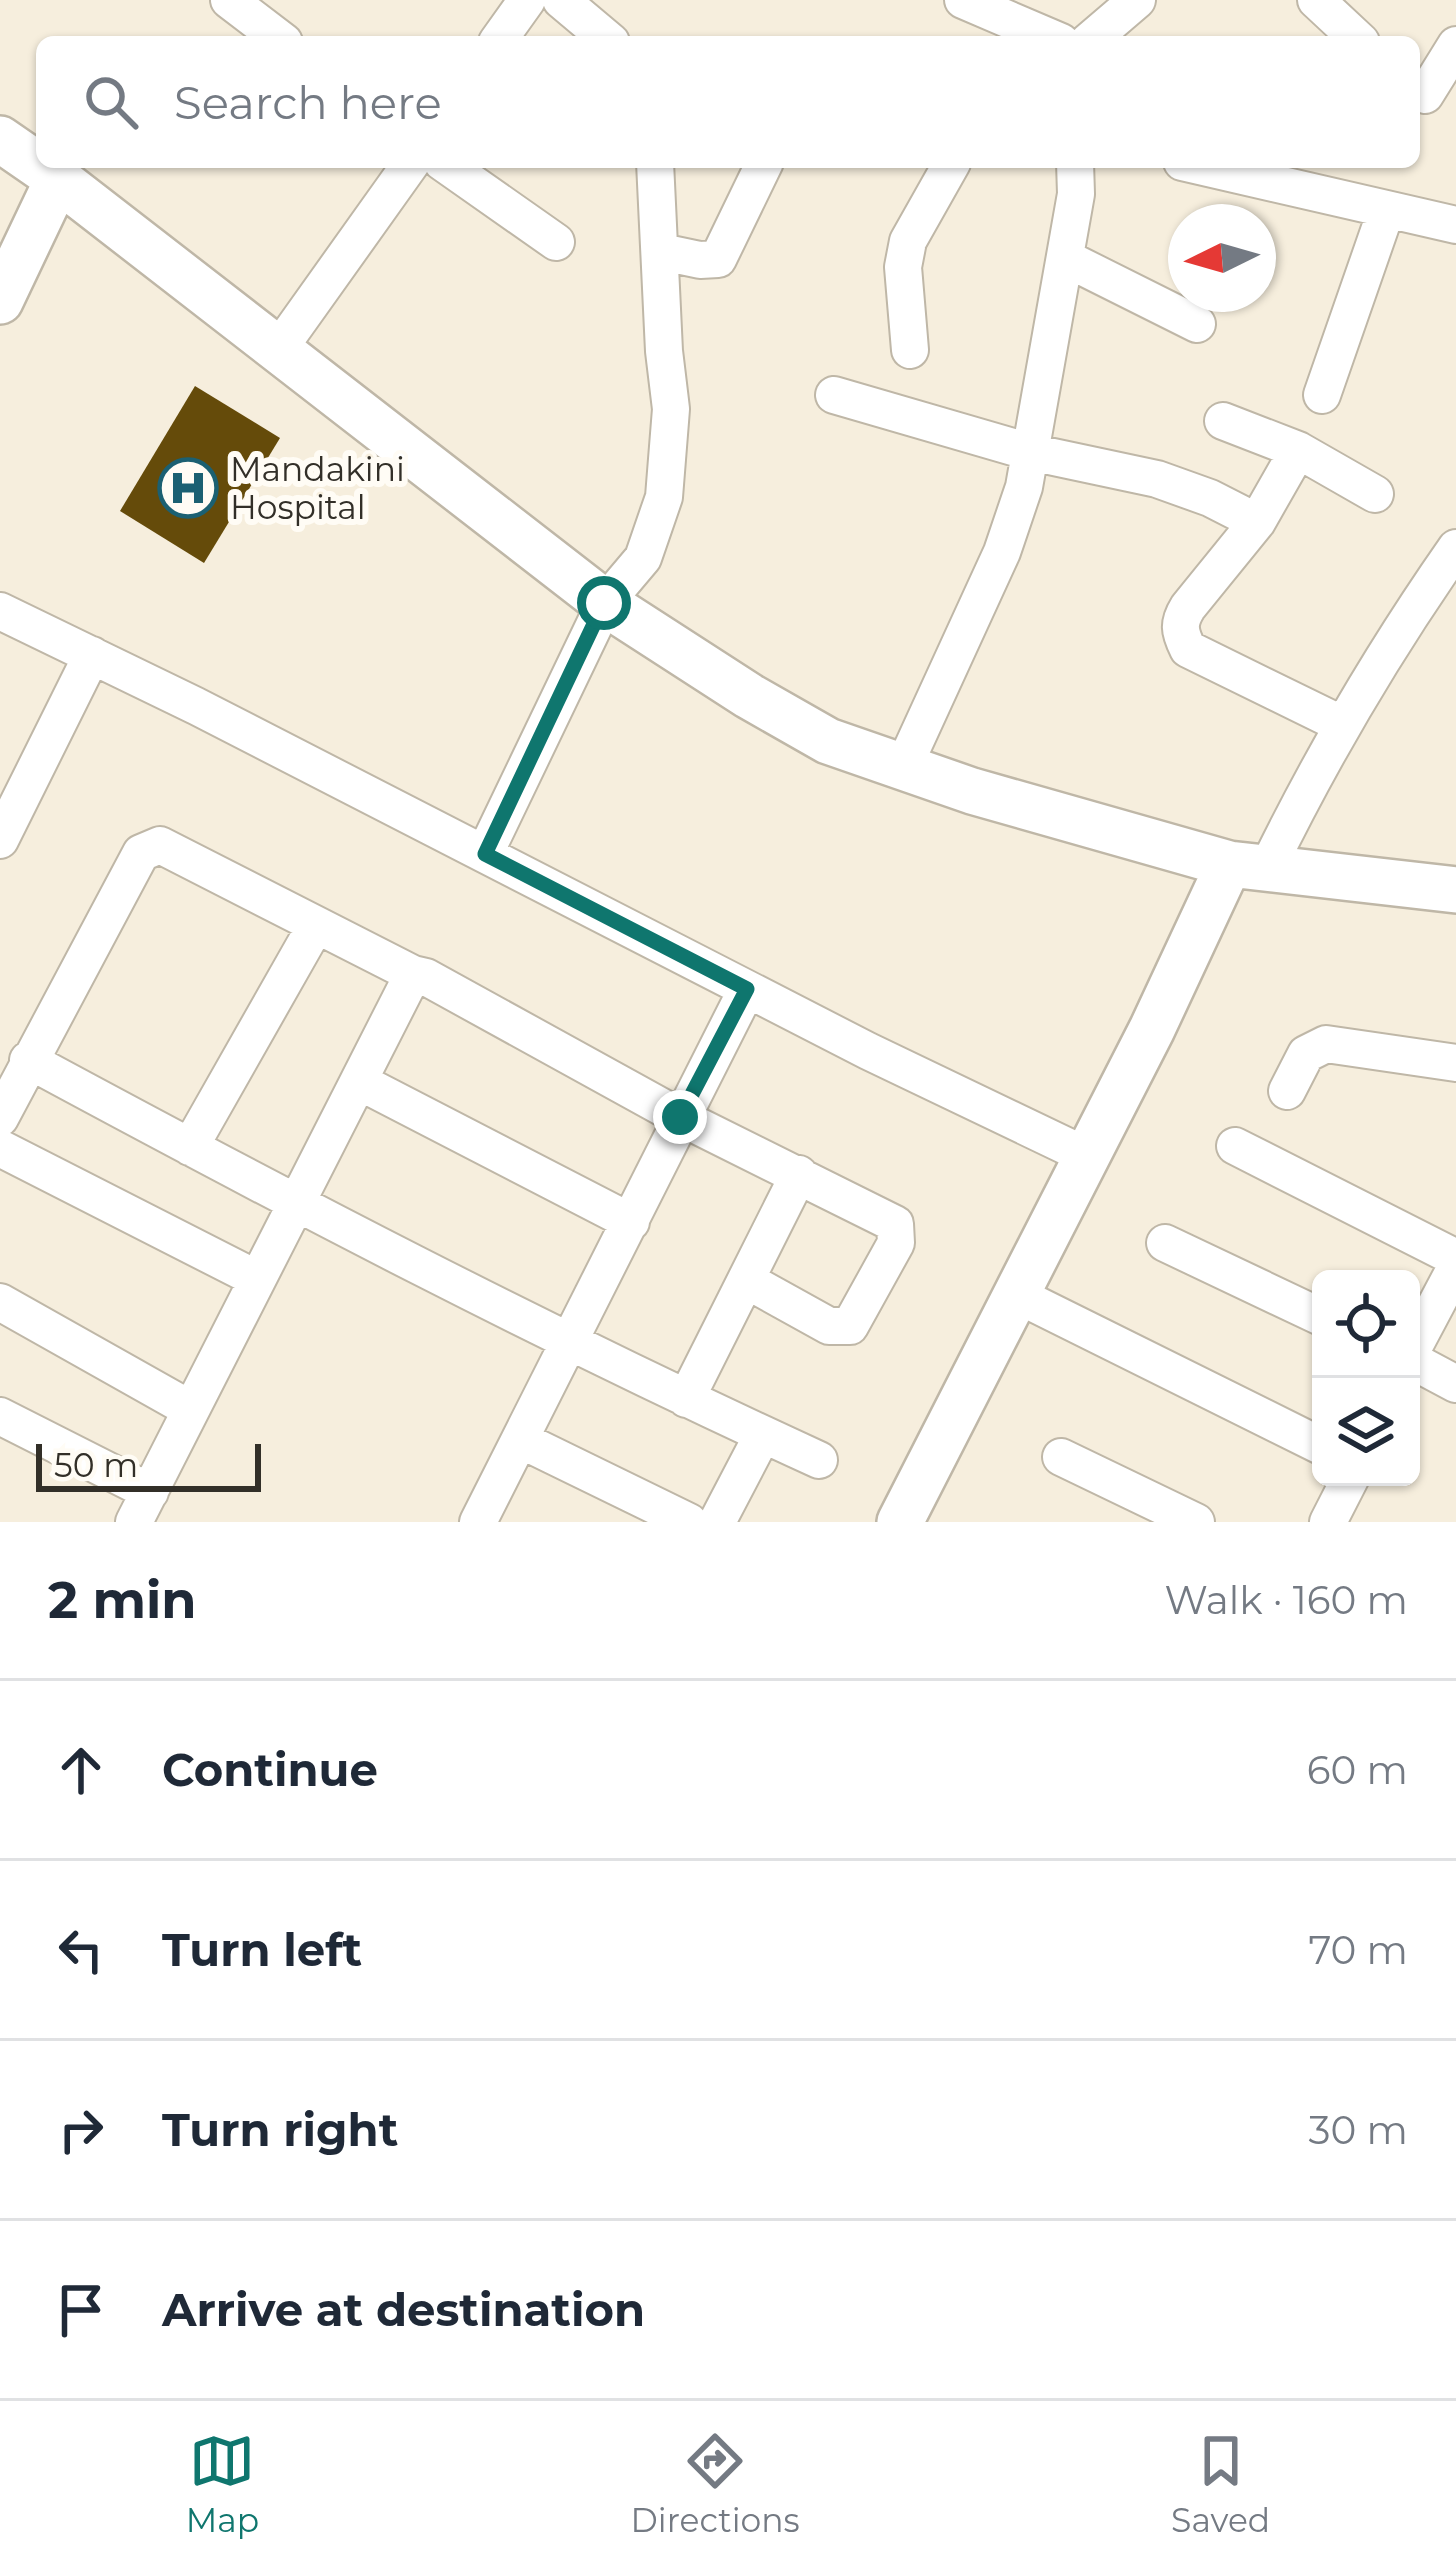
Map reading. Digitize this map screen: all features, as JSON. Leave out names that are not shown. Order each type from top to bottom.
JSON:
[{"type":"street","points":[[230,0],[276,36]]},
{"type":"street","points":[[501,36],[527,0]]},
{"type":"street","points":[[561,0],[605,36]]},
{"type":"street","points":[[597,0],[610,36]]},
{"type":"street","points":[[964,0],[1047,36]]},
{"type":"street","points":[[1095,36],[1137,0]]},
{"type":"street","points":[[1316,0],[1354,36]]},
{"type":"street","points":[[1432,95],[1456,45]]},
{"type":"street","points":[[0,139],[36,164]]},
{"type":"street","points":[[42,168],[604,603],[828,741],[1018,805],[1248,866],[1456,890]]},
{"type":"street","points":[[278,350],[408,168]]},
{"type":"street","points":[[451,168],[556,242]]},
{"type":"street","points":[[485,854],[604,603],[643,557],[664,497],[671,409],[655,168]]},
{"type":"street","points":[[662,252],[718,259],[762,168]]},
{"type":"street","points":[[910,350],[903,267],[908,242],[949,168]]},
{"type":"street","points":[[903,768],[1002,552],[1024,488],[1076,194],[1075,168]]},
{"type":"street","points":[[1207,168],[1456,225]]},
{"type":"street","points":[[0,301],[58,179]]},
{"type":"street","points":[[1322,395],[1386,211]]},
{"type":"street","points":[[1065,258],[1197,325]]},
{"type":"street","points":[[834,395],[1030,452],[1157,479],[1210,497],[1257,522]]},
{"type":"street","points":[[1223,422],[1298,450],[1375,494]]},
{"type":"street","points":[[1298,450],[1257,522],[1188,607],[1179,622],[1180,635],[1188,649],[1341,724]]},
{"type":"street","points":[[900,1522],[1152,1030],[1248,866],[1456,548]]},
{"type":"street","points":[[0,610],[1085,1155]]},
{"type":"street","points":[[0,840],[92,655]]},
{"type":"street","points":[[0,1118],[140,853],[160,845],[426,977],[680,1117],[895,1224],[896,1243],[850,1326],[829,1326],[746,1280]]},
{"type":"street","points":[[190,1147],[316,925]]},
{"type":"street","points":[[0,1416],[142,1507],[412,974]]},
{"type":"street","points":[[478,1522],[747,989]]},
{"type":"street","points":[[1287,1091],[1306,1054],[1326,1044],[1456,1063]]},
{"type":"street","points":[[28,1060],[294,1204],[819,1460]]},
{"type":"street","points":[[360,1082],[631,1222]]},
{"type":"street","points":[[1234,1146],[1456,1262],[1420,1337]]},
{"type":"street","points":[[0,1148],[257,1279]]},
{"type":"street","points":[[686,1399],[799,1174]]},
{"type":"street","points":[[1165,1244],[1312,1313]]},
{"type":"street","points":[[1015,1294],[1312,1442]]},
{"type":"street","points":[[0,1302],[190,1409]]},
{"type":"street","points":[[1420,1362],[1456,1384]]},
{"type":"street","points":[[716,1522],[763,1434]]},
{"type":"street","points":[[520,1440],[688,1522]]},
{"type":"street","points":[[1061,1457],[1196,1522]]},
{"type":"street","points":[[1328,1522],[1346,1486]]},
{"type":"building","points":[[195,386],[280,438],[204,563],[120,511]]},
{"type":"place","name":"Mandakini Hospital","points":[[188,488]]},
{"type":"route","points":[[604,603],[485,854],[747,989],[680,1117]]}]
